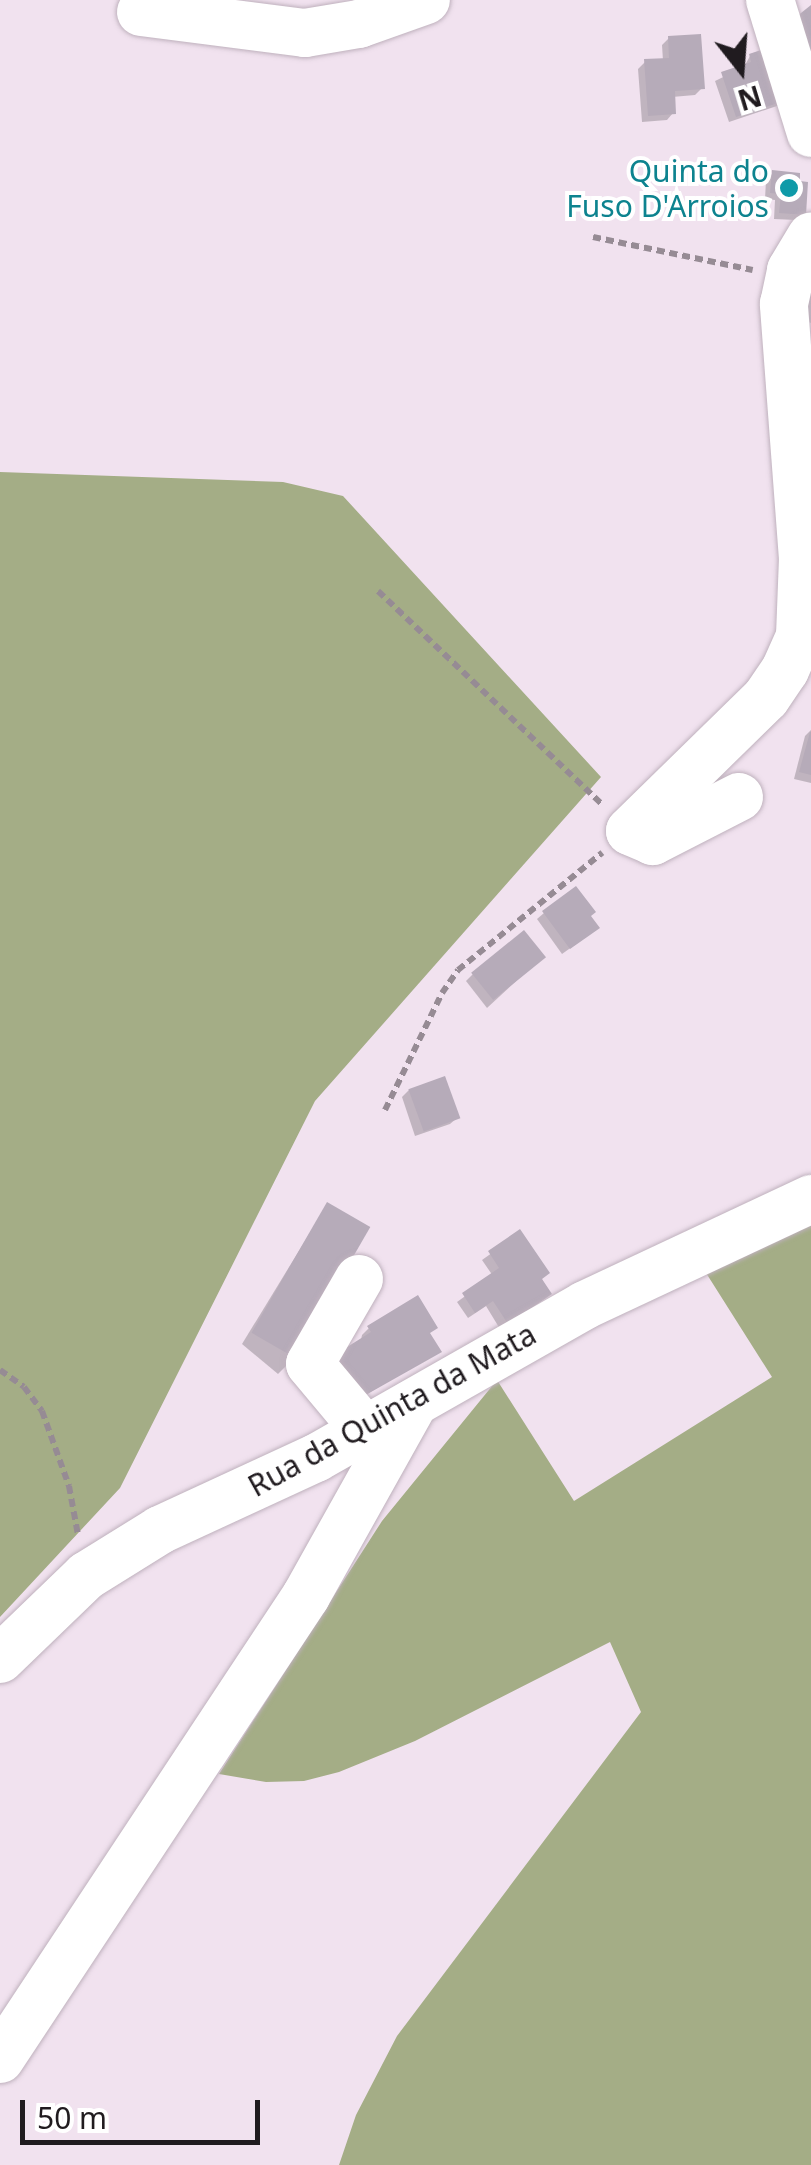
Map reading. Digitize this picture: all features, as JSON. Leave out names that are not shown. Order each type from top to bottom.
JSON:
[{"type":"street","points":[[142,12],[245,14],[305,33],[338,30],[426,0]]},
{"type":"street","points":[[770,0],[811,133]]},
{"type":"street","points":[[740,797],[653,840],[630,831],[766,698],[785,670],[800,636],[803,559],[784,314],[800,257]]},
{"type":"street","name":"Rua da Quinta da Mata","points":[[0,1660],[86,1576],[185,1517],[366,1430],[584,1305],[811,1198]]},
{"type":"street","points":[[358,1279],[310,1364],[366,1430]]},
{"type":"street","points":[[0,2059],[306,1596],[414,1403]]},
{"type":"path","points":[[593,237],[800,257]]},
{"type":"path","points":[[378,591],[630,831],[458,970],[442,992],[385,1110]]},
{"type":"path","points":[[0,1370],[24,1388],[42,1411],[56,1442],[86,1576]]},
{"type":"green space","points":[[0,472],[283,482],[343,496],[601,777],[315,1101],[120,1488],[0,1617]]},
{"type":"green space","points":[[811,1214],[811,2165],[339,2165],[356,2115],[397,2036],[641,1712],[610,1642],[415,1741],[339,1772],[304,1781],[266,1782],[219,1774],[382,1521],[497,1380],[574,1501],[772,1377],[701,1265]]},
{"type":"building","points":[[811,5],[811,91],[796,17]]},
{"type":"building","points":[[701,34],[705,89],[675,91],[676,114],[648,116],[644,59],[669,58],[668,36]]},
{"type":"building","points":[[779,44],[796,97],[736,117],[721,72],[751,62],[749,54]]},
{"type":"building","name":"Quinta do Fuso D'Arroios","points":[[772,170],[800,173],[800,181],[808,182],[806,215],[779,213],[781,194],[770,193]]},
{"type":"building","points":[[811,732],[811,775],[799,772]]},
{"type":"building","points":[[576,886],[596,912],[591,916],[600,928],[570,949],[542,911]]},
{"type":"building","points":[[524,930],[546,957],[493,1000],[471,973]]},
{"type":"building","points":[[445,1076],[460,1118],[424,1132],[408,1089]]},
{"type":"building","points":[[327,1202],[370,1227],[295,1358],[252,1333]]},
{"type":"building","points":[[520,1229],[550,1273],[542,1279],[552,1294],[508,1324],[493,1301],[475,1313],[462,1293],[499,1268],[488,1251]]},
{"type":"building","points":[[418,1295],[438,1328],[430,1333],[442,1352],[355,1401],[328,1359],[371,1332],[367,1326]]},
{"type":"place","name":"Quinta do Fuso D'Arroios","points":[[789,188]]}]
